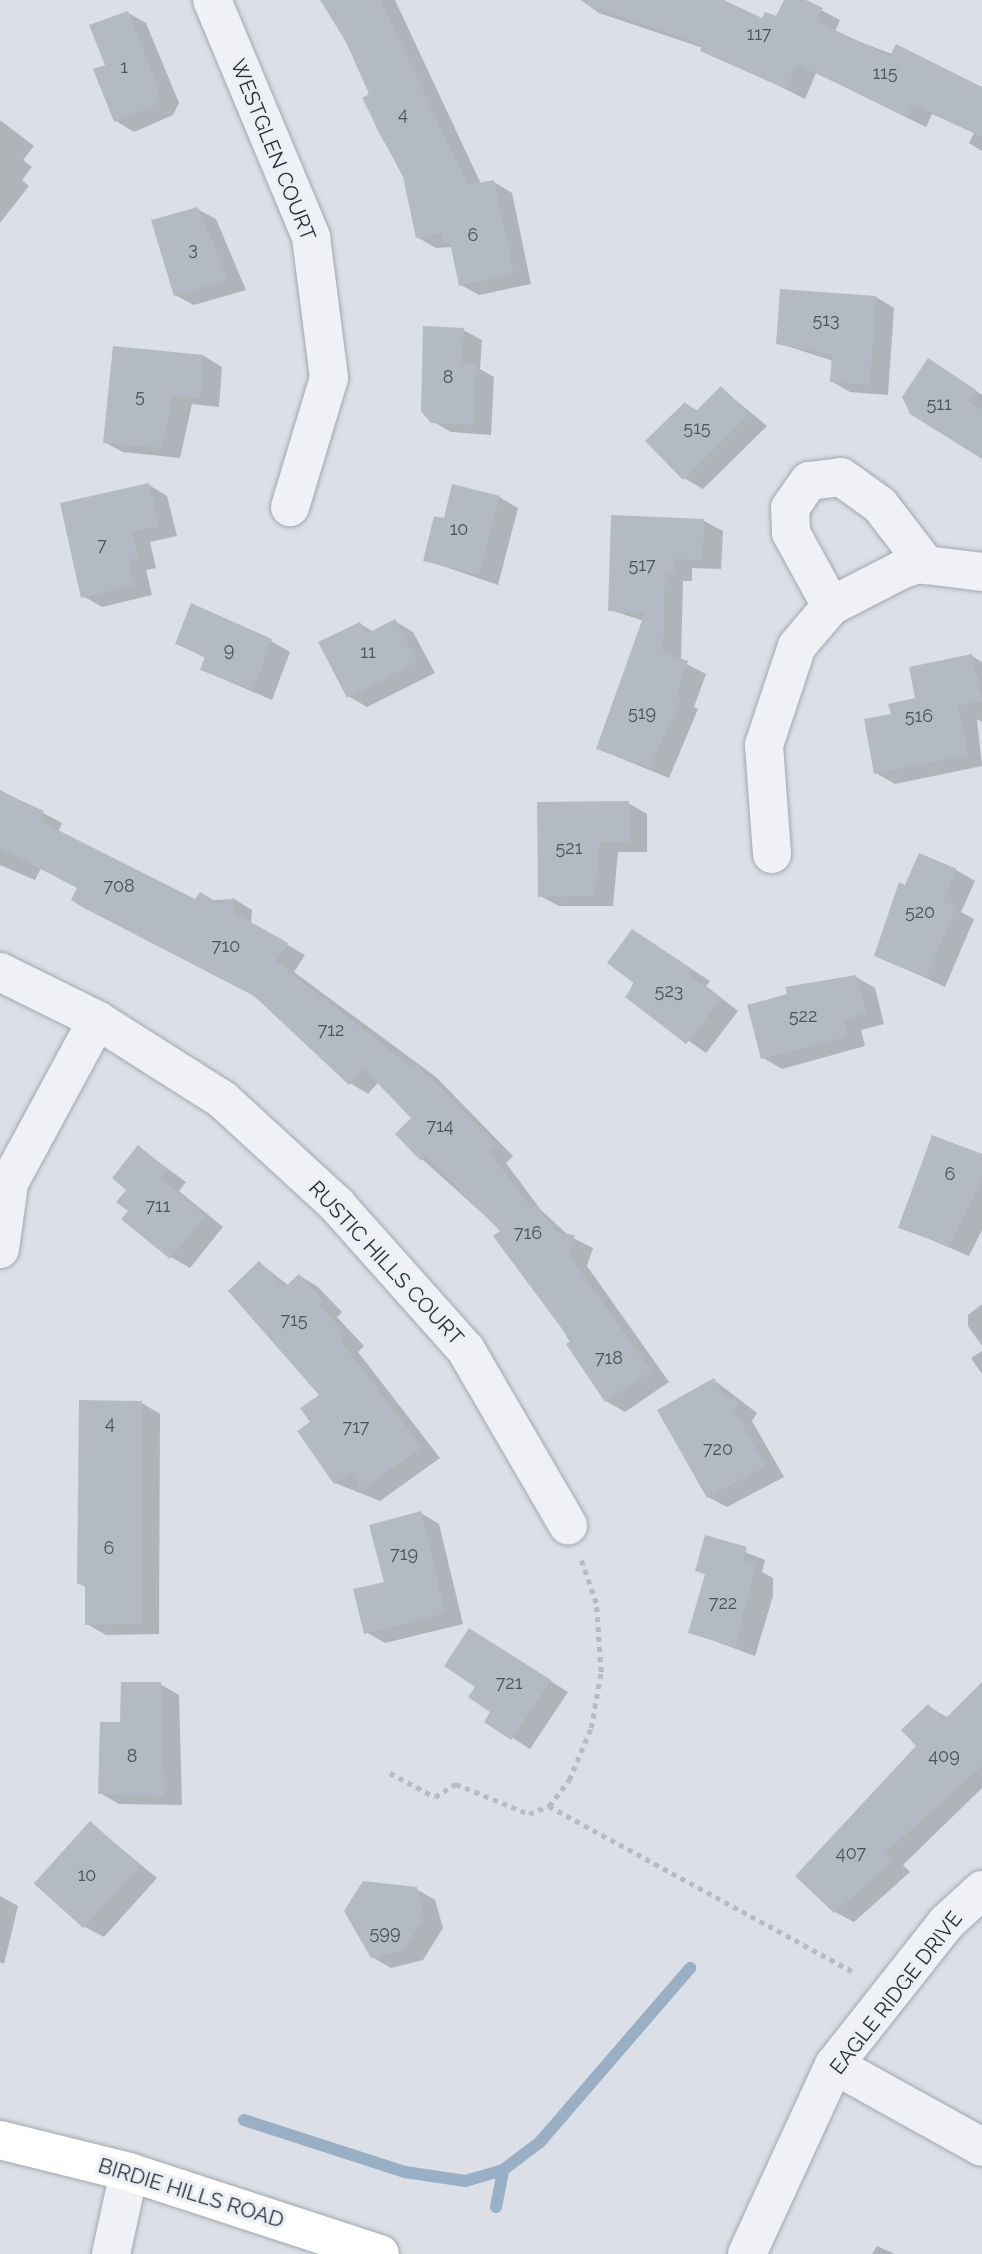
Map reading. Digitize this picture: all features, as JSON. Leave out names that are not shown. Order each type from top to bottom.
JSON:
[{"type":"main road","name":"BIRDIE HILLS ROAD","points":[[0,2140],[129,2172],[380,2254]]},
{"type":"street","name":"WESTGLEN COURT","points":[[212,0],[311,237],[329,378],[290,507]]},
{"type":"street","points":[[831,606],[791,533],[790,508],[809,481],[841,477],[880,505],[926,565]]},
{"type":"street","points":[[772,854],[764,745],[797,646],[831,606],[901,570],[926,565],[982,572]]},
{"type":"street","name":"RUSTIC HILLS COURT","points":[[0,972],[97,1020],[223,1100],[337,1205],[466,1350],[568,1525]]},
{"type":"street","points":[[0,1249],[9,1182],[97,1020]]},
{"type":"street","name":"EAGLE RIDGE DRIVE","points":[[747,2254],[834,2065],[946,1923],[982,1890]]},
{"type":"street","points":[[834,2065],[982,2147]]},
{"type":"street","points":[[111,2254],[129,2172]]},
{"type":"path","points":[[390,1773],[435,1797],[456,1784],[529,1814],[549,1806],[569,1780],[592,1728],[601,1672],[596,1603],[568,1525]]},
{"type":"path","points":[[549,1806],[855,1973]]},
{"type":"building","points":[[320,0],[380,0],[468,185],[494,180],[514,274],[459,286],[450,243],[443,244],[441,233],[416,238],[403,177],[362,98],[369,94],[346,42]]},
{"type":"building","points":[[588,0],[724,0],[762,18],[765,12],[776,16],[784,0],[806,0],[823,8],[816,21],[890,56],[896,44],[982,87],[982,137],[913,104],[907,117],[797,64],[786,89],[700,51],[702,45],[587,5]]},
{"type":"building","points":[[128,11],[160,92],[155,105],[114,122],[93,69],[105,65],[89,25]]},
{"type":"building","points":[[198,207],[228,280],[174,296],[151,220]]},
{"type":"building","points":[[780,289],[876,296],[870,385],[830,382],[832,355],[776,344]]},
{"type":"building","points":[[423,326],[464,328],[462,364],[476,365],[473,425],[431,423],[421,411]]},
{"type":"building","points":[[113,346],[204,355],[200,398],[173,395],[162,448],[103,443]]},
{"type":"building","points":[[928,358],[976,390],[968,401],[982,411],[982,459],[910,414],[902,397]]},
{"type":"building","points":[[721,386],[749,414],[683,480],[645,441],[685,402],[695,412]]},
{"type":"building","points":[[149,483],[159,526],[132,532],[138,558],[128,560],[134,585],[81,598],[60,503]]},
{"type":"building","points":[[452,484],[500,496],[479,575],[423,561],[434,516],[444,518]]},
{"type":"building","points":[[611,515],[704,519],[703,560],[674,559],[674,572],[665,571],[663,653],[688,661],[676,695],[681,697],[650,768],[596,749],[645,612],[608,611]]},
{"type":"building","points":[[191,603],[272,639],[253,690],[200,670],[205,656],[175,644]]},
{"type":"building","points":[[395,619],[417,662],[347,698],[318,642],[360,622],[366,634]]},
{"type":"building","points":[[972,654],[982,701],[958,706],[968,755],[874,774],[864,719],[891,714],[888,704],[915,698],[909,667]]},
{"type":"building","points":[[0,791],[44,811],[40,821],[195,899],[200,892],[218,903],[234,898],[233,912],[288,943],[276,961],[413,1068],[417,1064],[496,1145],[489,1152],[531,1208],[536,1205],[557,1233],[575,1235],[569,1255],[651,1371],[605,1402],[566,1344],[571,1341],[493,1236],[500,1231],[426,1156],[421,1161],[395,1134],[411,1118],[363,1068],[349,1085],[254,996],[84,908],[71,900],[77,888],[0,848]]},
{"type":"building","points":[[629,801],[629,842],[600,842],[594,896],[538,897],[537,802]]},
{"type":"building","points":[[919,853],[957,869],[943,902],[956,907],[926,978],[874,956],[899,882],[905,885]]},
{"type":"building","points":[[632,929],[692,969],[688,974],[721,999],[686,1044],[625,997],[635,984],[607,963]]},
{"type":"building","points":[[856,975],[866,1013],[843,1020],[848,1036],[761,1059],[747,1005],[787,994],[785,987]]},
{"type":"building","points":[[932,1135],[982,1154],[982,1179],[949,1246],[898,1228]]},
{"type":"building","points":[[138,1145],[168,1170],[161,1179],[205,1215],[170,1259],[121,1219],[128,1211],[116,1202],[126,1190],[112,1178]]},
{"type":"building","points":[[259,1261],[284,1288],[299,1274],[324,1301],[319,1305],[346,1334],[340,1340],[422,1447],[360,1491],[355,1470],[334,1484],[297,1431],[310,1422],[300,1408],[319,1395],[228,1291]]},
{"type":"building","points":[[714,1378],[724,1396],[740,1401],[734,1410],[766,1466],[707,1498],[657,1410]]},
{"type":"building","points":[[79,1400],[142,1401],[141,1624],[85,1625],[85,1584],[77,1584]]},
{"type":"building","points":[[421,1511],[445,1613],[364,1634],[353,1589],[384,1582],[369,1525]]},
{"type":"building","points":[[705,1535],[747,1547],[743,1562],[755,1566],[736,1647],[688,1633],[705,1574],[695,1571]]},
{"type":"building","points":[[469,1628],[551,1680],[511,1740],[484,1722],[490,1712],[468,1697],[475,1687],[444,1666]]},
{"type":"building","points":[[121,1682],[161,1682],[164,1796],[98,1794],[100,1722],[120,1722]]},
{"type":"building","points":[[982,1682],[982,1766],[885,1853],[893,1860],[834,1913],[795,1876],[916,1746],[901,1730],[928,1704],[944,1720]]},
{"type":"building","points":[[90,1821],[140,1866],[84,1928],[34,1883]]},
{"type":"building","points":[[363,1881],[417,1887],[424,1917],[404,1950],[371,1958],[344,1911]]},
{"type":"waterway","points":[[244,2120],[405,2172],[465,2181],[503,2170],[540,2142],[690,1968]]},
{"type":"waterway","points":[[496,2207],[503,2170]]}]
